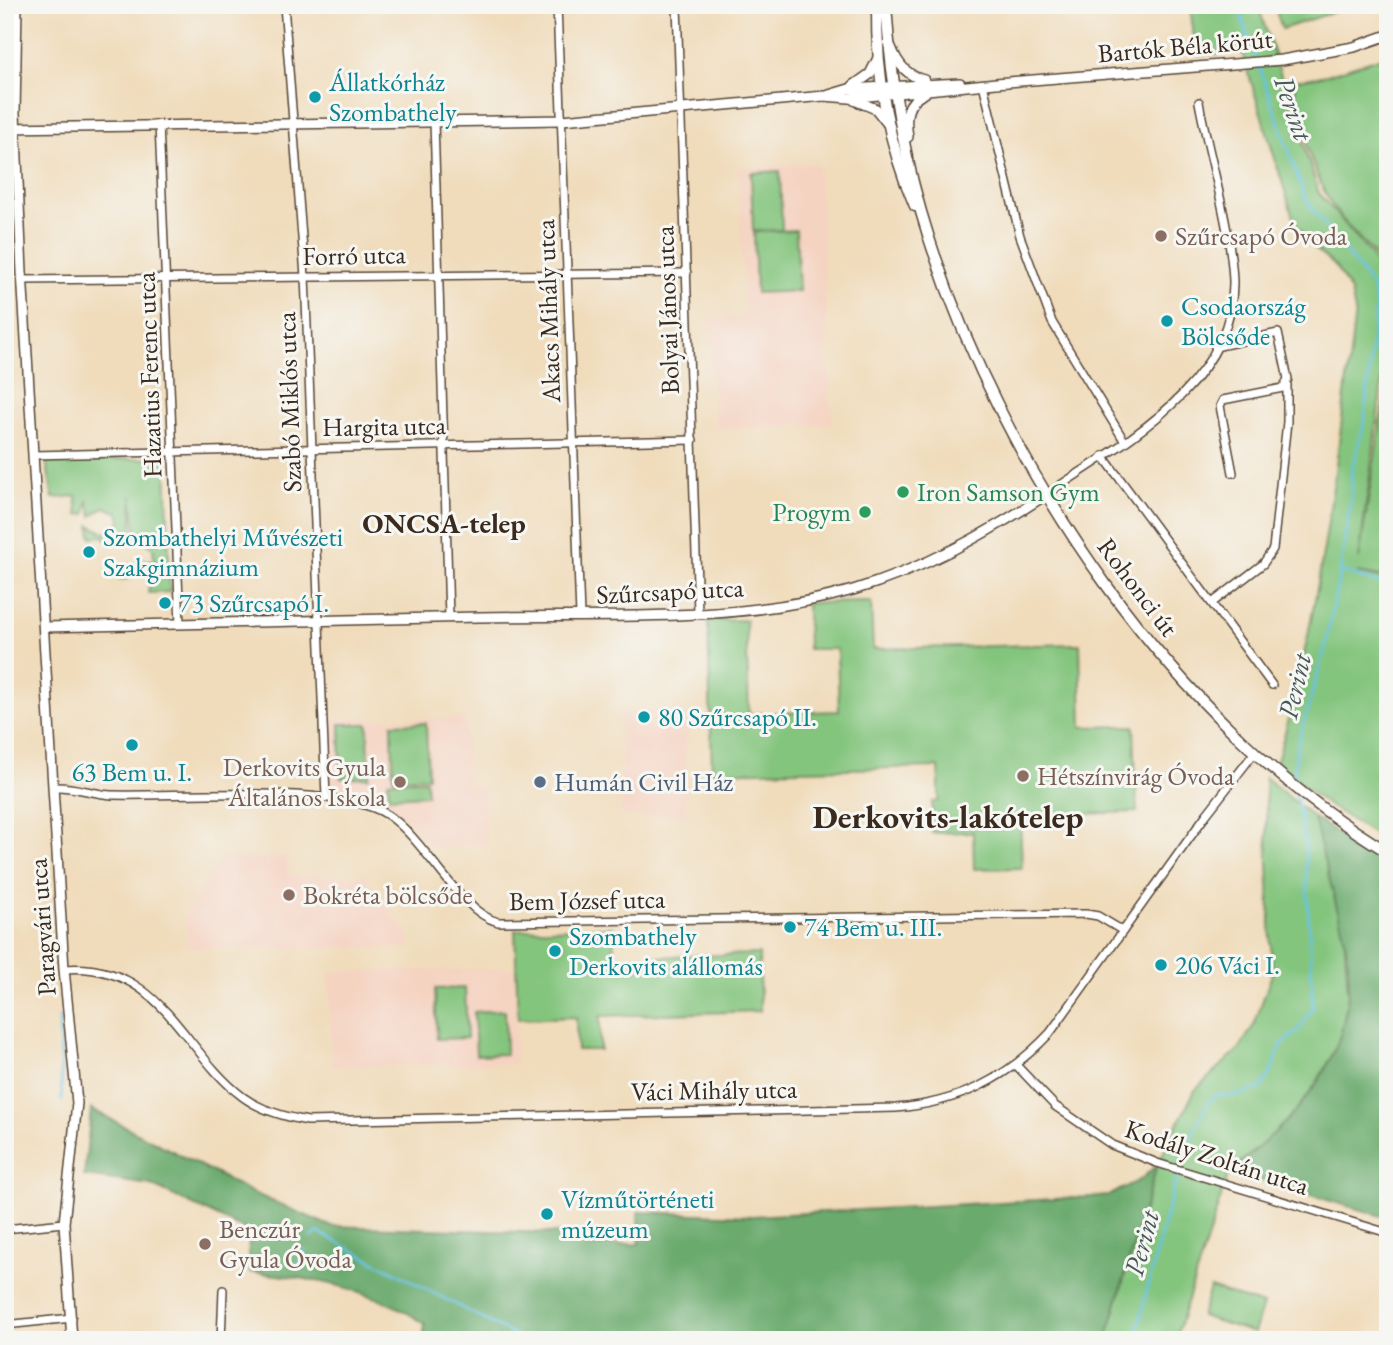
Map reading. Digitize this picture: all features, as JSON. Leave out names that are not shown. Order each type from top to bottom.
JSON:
[{"type":"main road","name":"Rohonci út","points":[[877,5],[881,91],[888,125],[978,363],[1047,494],[1090,559],[1182,678],[1269,765],[1319,807],[1388,852]]},
{"type":"main road","name":"Rohonci út","points":[[886,5],[895,90],[929,237]]},
{"type":"street","name":"Paragvári utca","points":[[17,5],[10,128],[22,280],[64,969],[76,1103],[64,1223],[72,1340]]},
{"type":"street","name":"Szabó Miklós utca","points":[[284,5],[305,276],[326,797]]},
{"type":"street","name":"Akacs Mihály utca","points":[[557,5],[580,616]]},
{"type":"street","name":"Bolyai János utca","points":[[677,5],[698,612]]},
{"type":"street","name":"Bartók Béla körút","points":[[10,128],[562,120],[881,91],[1282,60],[1345,49],[1388,35]]},
{"type":"street","points":[[888,37],[895,57],[909,74],[933,87],[914,100],[906,114],[912,168]]},
{"type":"street","points":[[878,58],[870,74],[849,94],[876,109],[888,125]]},
{"type":"street","points":[[983,84],[1020,236],[1052,322],[1125,442]]},
{"type":"street","name":"Szűrcsapó utca","points":[[44,627],[698,612],[790,603],[880,581],[960,548],[1125,442],[1183,393],[1215,347],[1230,312],[1231,265],[1199,102]]},
{"type":"street","points":[[434,121],[449,617]]},
{"type":"street","name":"Hazatius Ferenc utca","points":[[159,124],[180,624]]},
{"type":"street","name":"Forró utca","points":[[22,280],[687,273]]},
{"type":"street","points":[[1212,603],[1263,564],[1273,549],[1287,422],[1287,385],[1279,333],[1215,347]]},
{"type":"street","points":[[1233,473],[1220,406],[1223,400],[1287,385]]},
{"type":"street","name":"Hargita utca","points":[[33,455],[692,440]]},
{"type":"street","points":[[1104,456],[1272,685]]},
{"type":"street","name":"Váci Mihály utca","points":[[64,969],[98,970],[131,982],[173,1018],[242,1096],[277,1114],[308,1121],[904,1107],[953,1099],[1016,1066],[1050,1033],[1255,752]]},
{"type":"street","name":"Bem József utca","points":[[54,787],[110,795],[326,797],[361,803],[390,817],[415,838],[473,908],[485,918],[498,922],[1086,914],[1098,916],[1123,931]]},
{"type":"street","name":"Kodály Zoltán utca","points":[[1016,1066],[1055,1106],[1093,1135],[1133,1155],[1388,1233]]},
{"type":"street","points":[[5,1229],[64,1223]]},
{"type":"street","points":[[221,1340],[223,1290]]},
{"type":"street","points":[[5,1325],[72,1318]]},
{"type":"shaded area","points":[[819,163],[832,424],[752,430],[714,429],[709,319],[744,317],[738,168]]},
{"type":"shaded area","points":[[648,712],[686,712],[686,815],[621,816],[620,713],[640,713],[641,722],[648,721]]},
{"type":"shaded area","name":"Derkovits Gyula Általános Iskola","points":[[466,718],[467,786],[485,787],[487,845],[430,847],[408,821],[380,802],[335,784],[332,780],[330,719]]},
{"type":"shaded area","name":"Bokréta bölcsőde","points":[[288,857],[289,876],[365,875],[410,936],[411,948],[187,948],[186,914],[221,858]]},
{"type":"shaded area","points":[[515,968],[517,1064],[331,1067],[329,972]]},
{"type":"green space","points":[[1190,5],[1258,5],[1319,193],[1370,254],[1388,289],[1388,336],[1359,559],[1388,374],[1388,578],[1357,573],[1388,580],[1388,843],[1326,804],[1276,764],[1316,596],[1334,483],[1355,312],[1351,292],[1335,266],[1311,245],[1294,220],[1242,52],[1196,55]]},
{"type":"green space","points":[[1274,5],[1355,5],[1282,29]]},
{"type":"green space","points":[[1388,55],[1388,277],[1377,258],[1341,218],[1327,196],[1314,168],[1291,93],[1296,92],[1294,81],[1327,75]]},
{"type":"green space","points":[[780,171],[782,230],[753,231],[751,173]]},
{"type":"green space","points":[[796,230],[799,291],[756,293],[754,232]]},
{"type":"green space","points":[[166,458],[170,592],[148,593],[149,586],[156,579],[153,548],[136,534],[132,496],[132,538],[106,540],[105,536],[91,537],[90,525],[105,533],[116,529],[121,520],[118,512],[104,507],[92,516],[88,500],[86,514],[78,515],[76,496],[53,498],[46,461]]},
{"type":"green space","points":[[152,560],[149,564],[137,567],[128,579],[118,579],[111,572],[109,561],[112,566],[137,565],[137,561]]},
{"type":"green space","points":[[871,602],[873,649],[1080,644],[1082,727],[1134,726],[1137,812],[1020,816],[1022,868],[974,869],[973,832],[932,833],[932,802],[939,801],[939,767],[712,772],[708,621],[746,620],[749,714],[839,711],[837,649],[808,649],[807,603]]},
{"type":"green space","points":[[426,723],[428,777],[393,778],[392,724]]},
{"type":"green space","points":[[340,724],[368,724],[369,777],[341,778]]},
{"type":"green space","points":[[1265,777],[1314,818],[1344,934],[1348,994],[1340,1043],[1308,1097],[1270,1140],[1229,1172],[1175,1340],[1106,1340],[1157,1165],[1195,1090],[1240,1048],[1254,1025],[1272,974]]},
{"type":"green space","points":[[426,780],[427,795],[389,797],[388,781]]},
{"type":"green space","points":[[1314,818],[1388,866],[1388,1218],[1229,1171],[1258,1148],[1307,1097],[1325,1069],[1339,1038],[1347,1006],[1349,970],[1343,932]]},
{"type":"green space","points":[[613,927],[614,958],[759,954],[760,1011],[600,1016],[600,1050],[577,1050],[576,1017],[518,1019],[515,930]]},
{"type":"green space","points":[[465,988],[467,1038],[437,1039],[435,989]]},
{"type":"green space","points":[[505,1010],[506,1054],[476,1055],[474,1012]]},
{"type":"green space","points":[[91,1109],[251,1192],[330,1226],[585,1234],[586,1246],[639,1244],[638,1212],[752,1216],[1108,1196],[1140,1180],[1157,1165],[1106,1340],[423,1340],[425,1324],[384,1301],[319,1281],[250,1272],[248,1231],[151,1185],[84,1176]]},
{"type":"green space","points":[[1210,1288],[1263,1305],[1254,1333],[1201,1316]]},
{"type":"waterway","name":"Perint","points":[[1237,5],[1256,58]]},
{"type":"waterway","name":"Perint","points":[[1258,64],[1306,200],[1372,286],[1376,306],[1364,423],[1351,474],[1352,491],[1340,571],[1326,644],[1297,747],[1293,780]]},
{"type":"waterway","points":[[1341,571],[1388,586]]},
{"type":"waterway","name":"Perint","points":[[1135,1340],[1178,1174],[1202,1114],[1215,1095],[1234,1096],[1261,1088],[1272,1071],[1281,1045],[1299,1030],[1313,1007],[1305,842],[1295,790]]},
{"type":"waterway","points":[[59,1017],[62,1101]]},
{"type":"waterway","points":[[312,1237],[318,1232],[523,1340]]},
{"type":"waterway","points":[[298,1264],[305,1250]]},
{"type":"waterway","points":[[1076,1340],[1110,1338]]},
{"type":"place","name":"Állatkórház Szombathely","points":[[315,97]]},
{"type":"place","name":"Szűrcsapó Óvoda","points":[[1161,236]]},
{"type":"place","name":"Csodaország Bölcsőde","points":[[1167,321]]},
{"type":"place","name":"Iron Samson Gym","points":[[903,492]]},
{"type":"place","name":"Progym","points":[[865,512]]},
{"type":"place","name":"Szombathelyi Művészeti Szakgimnázium","points":[[89,552]]},
{"type":"place","name":"73 Szűrcsapó I.","points":[[165,603]]},
{"type":"place","name":"80 Szűrcsapó II.","points":[[644,717]]},
{"type":"place","name":"63 Bem u. I.","points":[[132,745]]},
{"type":"place","name":"Hétszínvirág Óvoda","points":[[1023,776]]},
{"type":"place","name":"Derkovits Gyula Általános Iskola","points":[[400,782]]},
{"type":"place","name":"Humán Civil Ház","points":[[540,782]]},
{"type":"place","name":"Bokréta bölcsőde","points":[[289,895]]},
{"type":"place","name":"74 Bem u. III.","points":[[790,927]]},
{"type":"place","name":"Szombathely Derkovits alállomás","points":[[555,951]]},
{"type":"place","name":"206 Váci I.","points":[[1161,965]]},
{"type":"place","name":"Vízműtörténeti múzeum","points":[[547,1214]]},
{"type":"place","name":"Benczúr Gyula Óvoda","points":[[205,1244]]},
{"type":"district","name":"ONCSA-telep","points":[[444,523]]},
{"type":"district","name":"Derkovits-lakótelep","points":[[948,816]]}]
